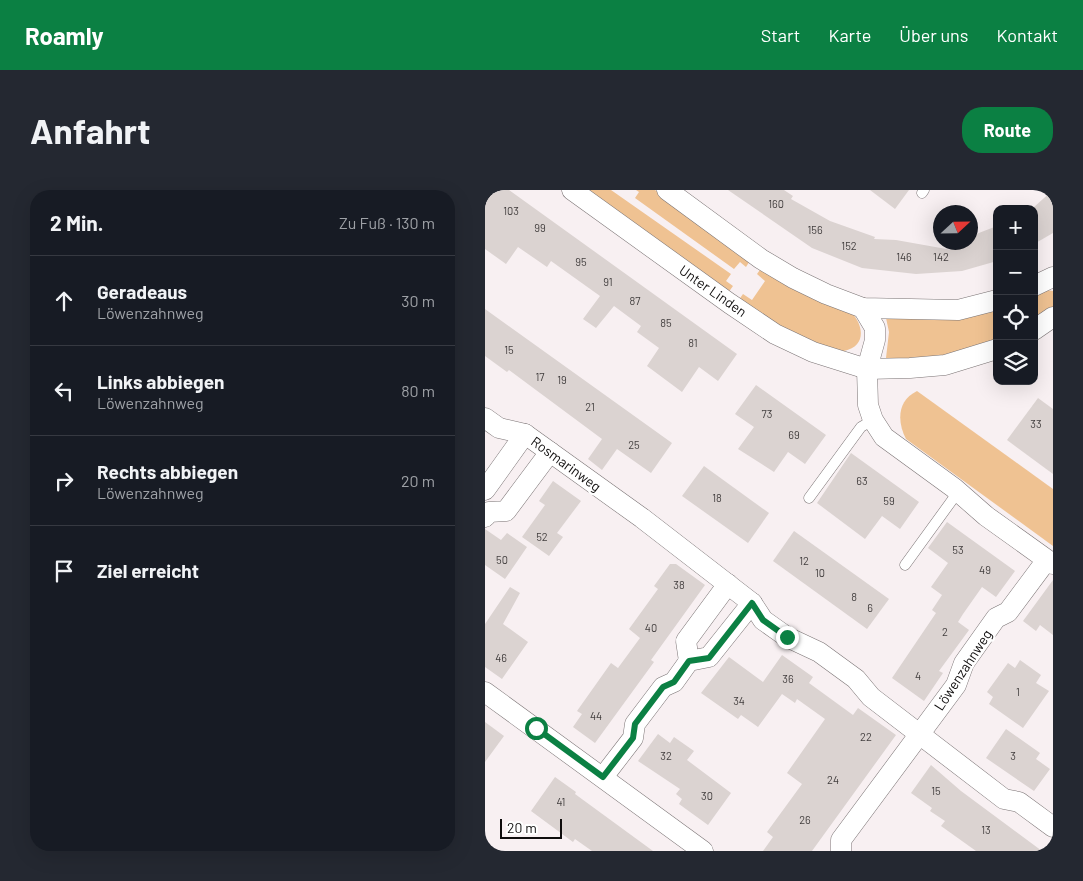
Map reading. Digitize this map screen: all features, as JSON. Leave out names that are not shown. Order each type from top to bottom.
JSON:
[{"type":"street","name":"Unter Linden","points":[[573,190],[729,303],[775,334],[813,352],[867,369],[945,365],[993,350]]},
{"type":"street","points":[[667,190],[761,259],[793,278],[826,294],[863,308],[958,310],[993,301]]},
{"type":"street","points":[[1038,284],[1053,277]]},
{"type":"street","points":[[863,308],[875,328],[875,340],[867,369],[868,405],[873,420],[884,437],[958,492],[986,516],[1050,562]]},
{"type":"street","points":[[1038,327],[1053,317]]},
{"type":"street","name":"Rosmarinweg","points":[[485,418],[499,428],[525,434],[642,518],[728,584]]},
{"type":"street","points":[[485,490],[525,434]]},
{"type":"street","points":[[486,509],[506,511],[550,452]]},
{"type":"street","name":"Löwenzahnweg","points":[[841,851],[841,840],[956,685],[965,663],[996,618],[1008,612],[1050,562]]},
{"type":"street","points":[[603,777],[633,738],[635,724],[640,717],[663,687],[674,682],[689,661],[686,641],[728,584],[752,603],[763,620],[787,637],[819,652],[856,679],[871,697],[919,735],[1004,798],[1019,802],[1053,827]]},
{"type":"street","points":[[689,661],[709,658],[752,603]]},
{"type":"street","points":[[485,692],[703,851]]},
{"type":"lane","points":[[809,498],[861,427],[873,420]]},
{"type":"lane","points":[[905,565],[958,492]]},
{"type":"shaded area","points":[[586,190],[611,190],[731,274],[726,281],[733,286],[728,293]]},
{"type":"shaded area","points":[[636,190],[655,190],[751,259],[746,267],[740,262],[734,269],[635,198],[639,192]]},
{"type":"shaded area","points":[[762,267],[852,313],[861,330],[859,341],[856,345],[844,351],[833,351],[820,347],[790,333],[738,301],[743,294],[752,300],[765,281],[757,274]]},
{"type":"shaded area","points":[[1038,291],[1053,291],[1053,308],[1038,318],[1038,295]]},
{"type":"shaded area","points":[[993,306],[993,342],[928,359],[886,358],[889,332],[886,318]]},
{"type":"shaded area","points":[[917,391],[1053,489],[1053,546],[906,439],[900,419],[902,406],[910,395]]},
{"type":"building","points":[[485,190],[509,190],[737,354],[718,381],[699,367],[682,392],[647,366],[659,348],[637,332],[641,326],[614,306],[596,328],[583,319],[600,296],[551,261],[547,267],[518,247],[506,264],[485,249]]},
{"type":"building","points":[[728,190],[784,190],[793,196],[791,199],[830,221],[875,237],[874,239],[896,240],[933,247],[933,250],[978,250],[978,233],[993,228],[993,262],[962,271],[916,274],[862,268],[812,248]]},
{"type":"building","points":[[870,190],[909,190],[895,209]]},
{"type":"building","points":[[1053,190],[1053,233],[1038,242],[1038,205],[1036,205]]},
{"type":"building","points":[[485,309],[672,443],[651,473],[617,449],[602,470],[588,459],[602,439],[509,370],[507,372],[485,356]]},
{"type":"building","points":[[756,385],[826,435],[805,464],[788,452],[774,472],[738,449],[754,427],[735,414]]},
{"type":"building","points":[[1038,398],[1053,409],[1053,474],[1007,440]]},
{"type":"building","points":[[851,453],[919,502],[900,529],[882,516],[865,539],[817,503]]},
{"type":"building","points":[[704,466],[769,513],[748,543],[682,496]]},
{"type":"building","points":[[553,481],[581,501],[557,533],[563,537],[549,556],[522,537],[545,505],[539,501]]},
{"type":"building","points":[[947,522],[1015,571],[996,597],[982,587],[963,614],[958,622],[969,630],[939,671],[943,673],[924,701],[892,678],[936,613],[932,610],[942,595],[931,587],[948,563],[928,548]]},
{"type":"building","points":[[485,529],[501,540],[507,533],[527,547],[505,579],[485,565]]},
{"type":"building","points":[[794,531],[889,599],[867,629],[773,561]]},
{"type":"building","points":[[670,564],[676,564],[705,585],[651,660],[654,662],[595,743],[573,727],[582,714],[577,711],[611,663],[618,668],[640,638],[629,629],[658,589],[654,586]]},
{"type":"building","points":[[1053,580],[1053,635],[1040,625],[1036,631],[1023,621]]},
{"type":"building","points":[[510,587],[520,593],[503,624],[528,642],[502,679],[485,667],[485,624]]},
{"type":"building","points":[[782,655],[813,677],[809,683],[853,715],[858,708],[896,735],[812,851],[763,851],[773,837],[767,832],[802,784],[787,773],[825,719],[797,699],[795,703],[782,694],[758,727],[741,715],[738,719],[701,693],[729,657],[763,682]]},
{"type":"building","points":[[1020,660],[1041,675],[1036,683],[1049,691],[1023,728],[989,704],[993,697],[987,692],[1008,663],[1015,668]]},
{"type":"building","points":[[485,722],[504,736],[485,762]]},
{"type":"building","points":[[1006,729],[1040,753],[1036,759],[1050,769],[1034,791],[986,758]]},
{"type":"building","points":[[658,734],[670,743],[674,737],[694,751],[687,760],[731,793],[708,825],[679,804],[682,799],[676,794],[680,789],[638,761]]},
{"type":"building","points":[[931,765],[961,791],[1042,851],[976,851],[941,826],[945,821],[930,811],[932,808],[911,793]]},
{"type":"building","points":[[555,777],[576,792],[575,794],[653,851],[592,851],[575,839],[573,842],[531,811]]},
{"type":"route","points":[[536,728],[603,777],[633,738],[635,724],[663,687],[674,682],[689,661],[709,658],[752,603],[763,620],[787,637]]}]
